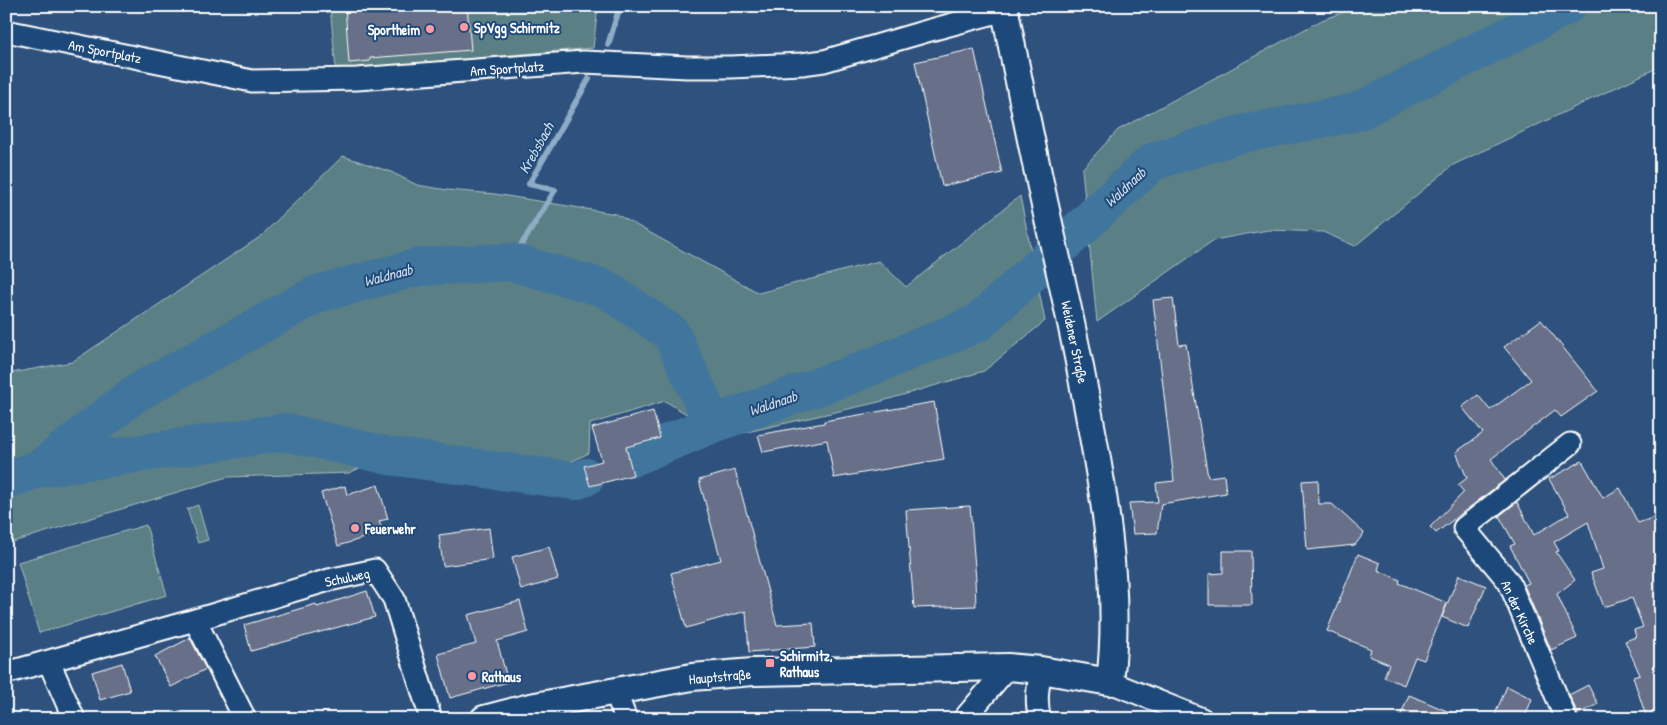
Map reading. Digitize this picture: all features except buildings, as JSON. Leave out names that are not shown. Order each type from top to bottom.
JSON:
[{"type":"street","name":"Am Sportplatz","points":[[6,31],[252,81],[347,79],[584,62],[688,67],[802,64],[824,61],[1004,8]]},
{"type":"street","name":"Weidener Straße","points":[[1004,8],[1074,338],[1104,490],[1111,558],[1114,632],[1110,682]]},
{"type":"street","name":"An der Kirche","points":[[1566,719],[1509,582],[1464,528],[1570,444]]},
{"type":"street","name":"Schulweg","points":[[6,673],[196,620],[328,580],[376,570],[394,599],[431,719]]},
{"type":"street","points":[[196,620],[245,719]]},
{"type":"street","points":[[49,662],[74,719]]},
{"type":"street","name":"Hauptstraße","points":[[484,719],[530,707],[692,677],[753,672],[1008,667],[1041,670],[1110,682]]},
{"type":"street","points":[[964,719],[1008,667]]},
{"type":"street","points":[[1040,719],[1037,710],[1041,670]]},
{"type":"street","points":[[1110,682],[1202,719]]},
{"type":"street","points":[[616,691],[626,719]]},
{"type":"green space","name":"SpVgg Schirmitz","points":[[330,6],[598,6],[593,48],[336,70]]},
{"type":"green space","points":[[1360,6],[1661,6],[1661,66],[1453,165],[1355,246],[1323,232],[1268,230],[1214,240],[1097,322],[1082,169],[1118,130],[1322,20]]},
{"type":"green space","points":[[343,156],[391,172],[417,185],[447,190],[495,194],[616,214],[759,293],[879,261],[906,287],[1020,196],[1045,321],[984,371],[879,402],[725,437],[665,401],[590,424],[589,453],[564,465],[416,442],[349,473],[227,477],[6,544],[6,374],[72,362],[260,237]]},
{"type":"green space","points":[[198,505],[208,540],[198,543],[187,509]]},
{"type":"green space","points":[[146,525],[167,595],[39,633],[18,562]]},
{"type":"waterway","name":"Krebsbach","points":[[608,45],[620,6]]},
{"type":"waterway","name":"Waldnaab","points":[[629,459],[713,424],[856,373],[978,323],[1152,162],[1237,135],[1357,112],[1567,6]]},
{"type":"waterway","name":"Krebsbach","points":[[511,262],[555,190],[529,184],[589,79]]},
{"type":"waterway","name":"Waldnaab","points":[[41,468],[136,393],[317,294],[419,267],[511,262],[604,288],[671,333],[713,424]]},
{"type":"waterway","name":"Waldnaab","points":[[6,480],[41,468],[285,432],[389,456],[575,481],[586,477]]},
{"type":"place","name":"SpVgg Schirmitz","points":[[464,27]]},
{"type":"place","name":"Sportheim","points":[[430,29]]},
{"type":"place","name":"Feuerwehr","points":[[355,528]]},
{"type":"place","name":"Schirmitz, Rathaus","points":[[770,663]]},
{"type":"place","name":"Rathaus","points":[[472,676]]}]
